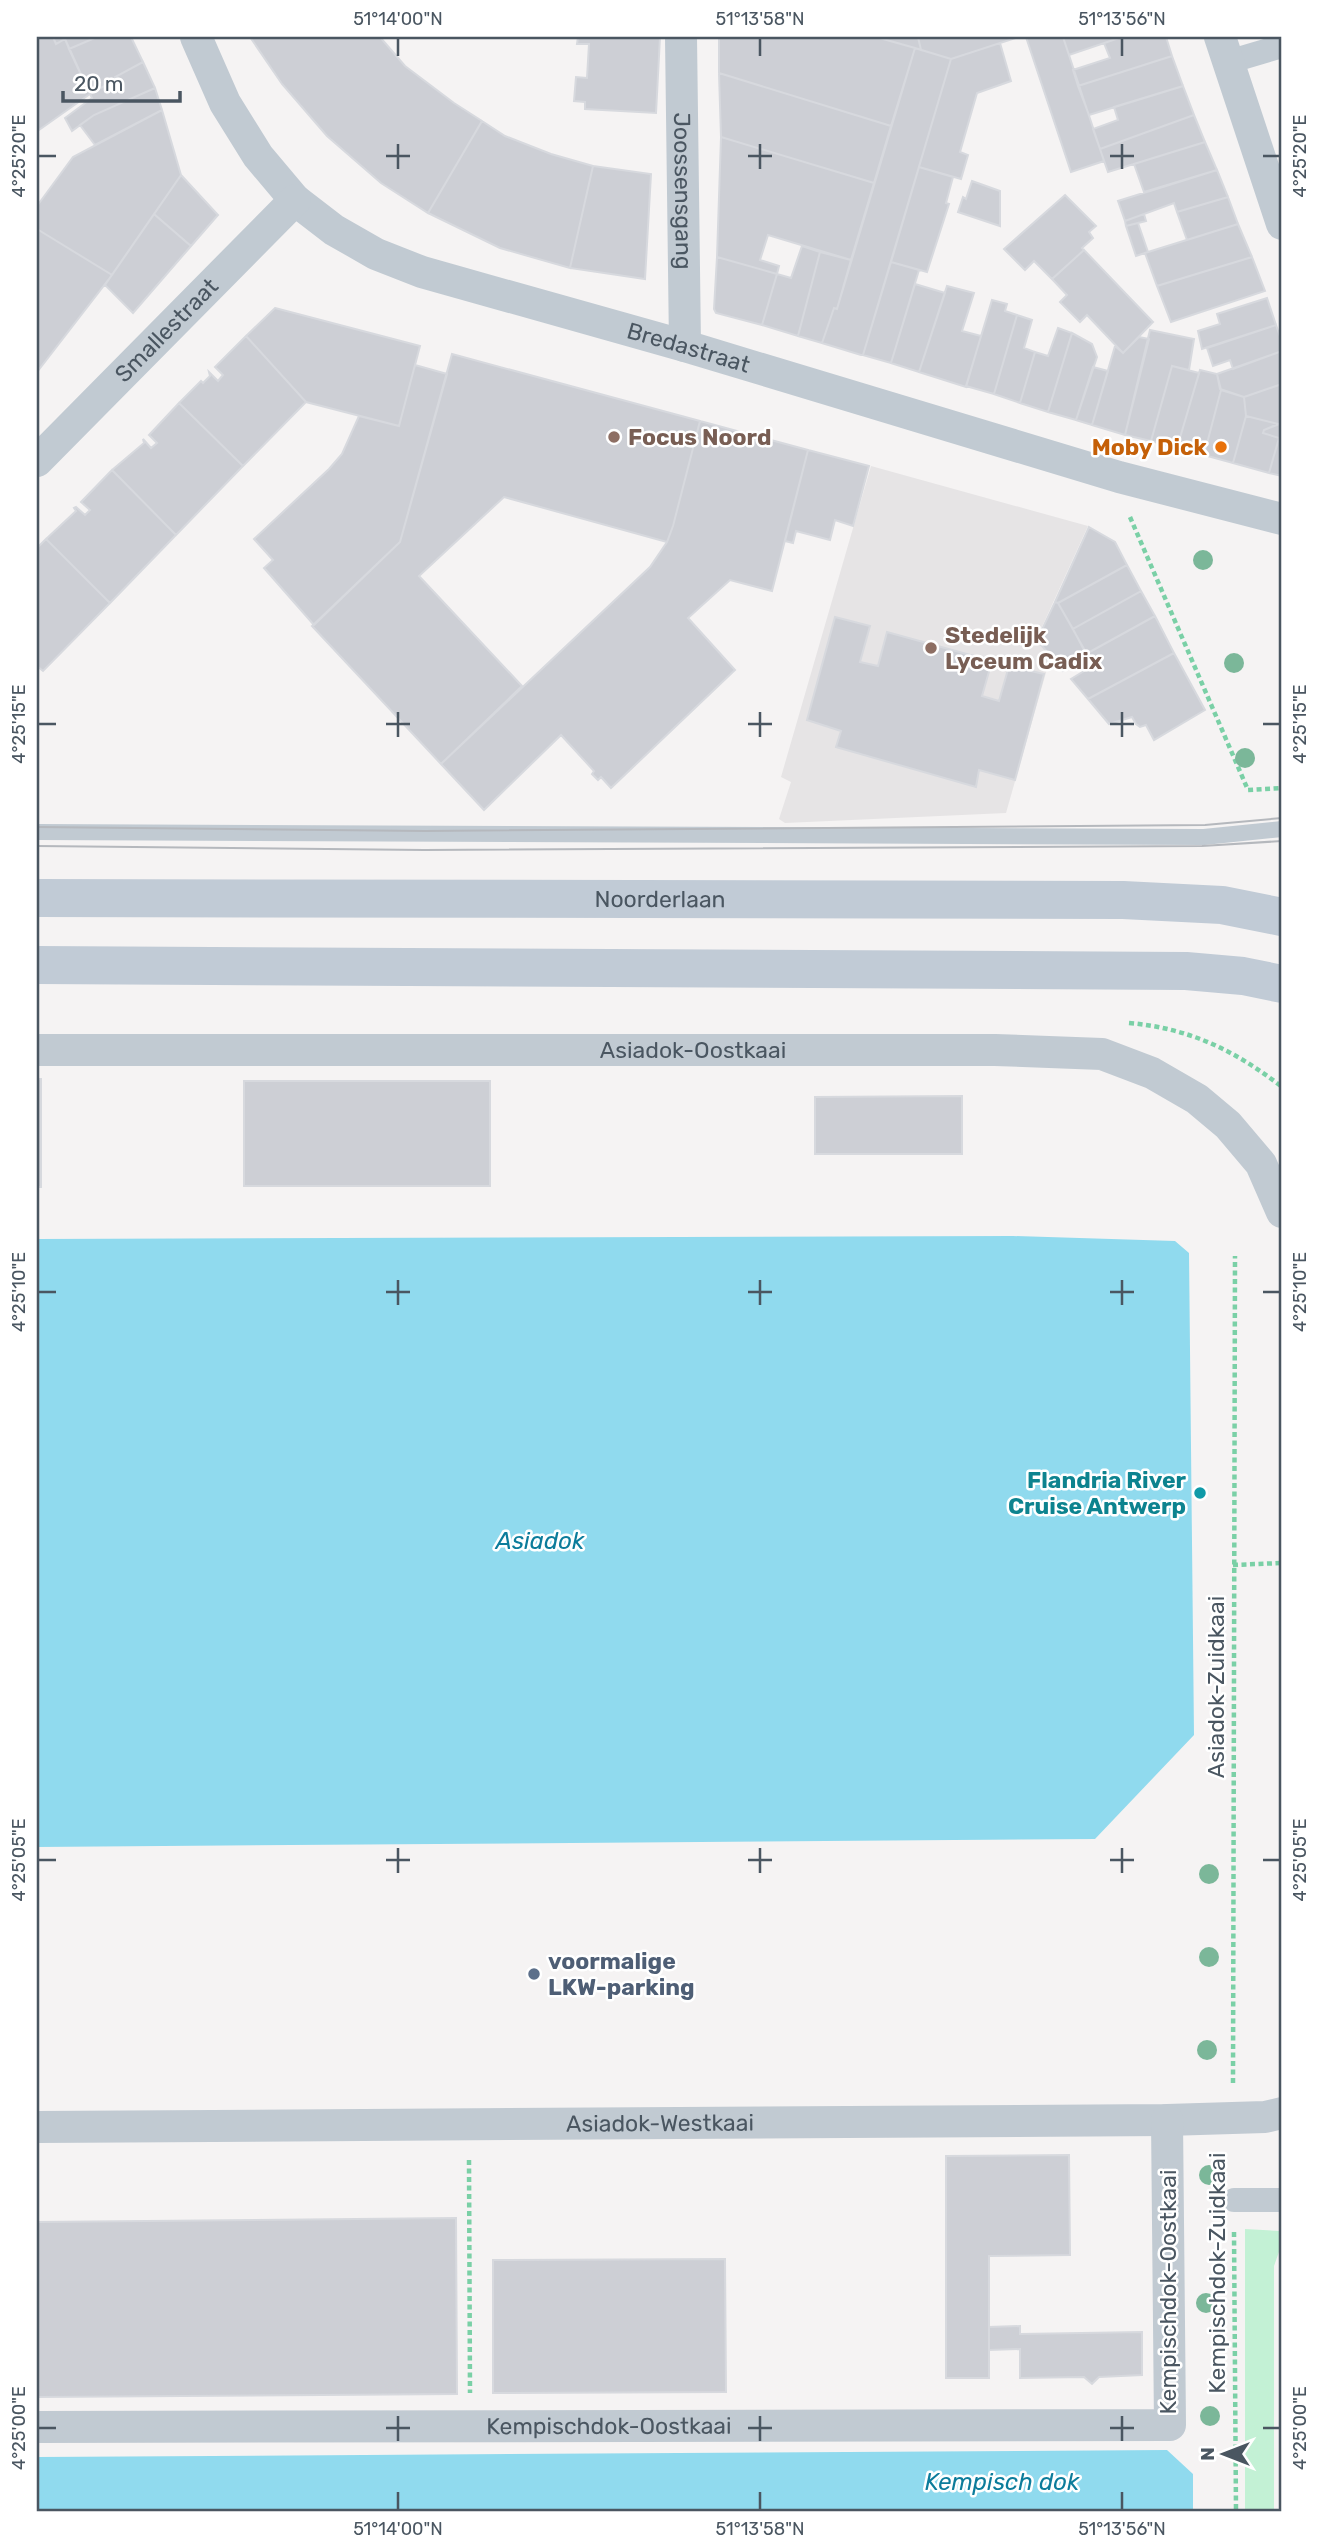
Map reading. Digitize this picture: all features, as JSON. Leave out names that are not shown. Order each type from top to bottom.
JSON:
[{"type":"main road","name":"Noorderlaan","points":[[37,898],[1123,900],[1222,905],[1282,917]]},
{"type":"main road","points":[[37,965],[1128,970],[1243,976],[1282,985]]},
{"type":"street","name":"Bredastraat","points":[[195,37],[225,103],[258,156],[295,200],[334,230],[376,254],[422,272],[685,346],[1112,474],[1282,519]]},
{"type":"street","name":"Joossensgang","points":[[681,37],[685,346]]},
{"type":"street","points":[[1282,46],[1224,49],[1282,224]]},
{"type":"street","name":"Smallestraat","points":[[37,461],[295,200]]},
{"type":"street","name":"Asiadok-Oostkaai","points":[[37,1050],[995,1050],[1102,1054],[1152,1073],[1197,1099],[1228,1125],[1261,1164],[1282,1212]]},
{"type":"street","name":"Asiadok-Westkaai","points":[[37,2127],[1167,2120],[1265,2117],[1282,2113]]},
{"type":"street","name":"Kempischdok-Oostkaai","points":[[37,2427],[1170,2425],[1167,2120]]},
{"type":"street","points":[[1234,2200],[1282,2200]]},
{"type":"lane","points":[[37,832],[1203,836],[1282,829]]},
{"type":"path","points":[[1112,474],[1248,790],[1282,788]]},
{"type":"path","name":"Asiadok-Zuidkaai","points":[[1233,2118],[1235,1256]]},
{"type":"path","points":[[1233,1564],[1282,1563]]},
{"type":"path","points":[[469,2124],[470,2427]]},
{"type":"path","name":"Kempischdok-Zuidkaai","points":[[1234,2200],[1236,2511]]},
{"type":"shaded area","name":"Stedelijk Lyceum Cadix","points":[[871,466],[1088,526],[1036,640],[1051,655],[1006,813],[785,823],[779,819],[791,782],[781,777]]},
{"type":"green space","points":[[1245,2229],[1280,2231],[1280,2249],[1274,2266],[1274,2511],[1245,2511]]},
{"type":"water","name":"Asiadok","points":[[1013,1236],[1175,1241],[1189,1253],[1194,1735],[1095,1839],[37,1847],[37,1239]]},
{"type":"water","name":"Kempisch dok","points":[[1167,2450],[1193,2474],[1193,2511],[37,2511],[37,2457]]},
{"type":"building","points":[[37,37],[53,37],[56,44],[65,39],[90,94],[39,130],[37,128]]},
{"type":"building","points":[[53,37],[97,37],[69,49],[65,39],[56,44]]},
{"type":"building","points":[[97,37],[131,37],[143,62],[90,94],[69,49]]},
{"type":"building","points":[[250,37],[380,37],[405,66],[482,121],[428,213],[381,183],[327,136],[282,84]]},
{"type":"building","points":[[578,37],[660,37],[656,113],[585,109],[585,102],[574,101],[576,77],[587,78],[589,44],[577,44]]},
{"type":"building","points":[[719,37],[876,37],[915,48],[891,126],[719,73]]},
{"type":"building","points":[[876,37],[918,37],[921,50],[915,48]]},
{"type":"building","points":[[918,37],[1019,37],[951,59],[921,50]]},
{"type":"building","points":[[1026,37],[1063,37],[1104,161],[1071,172]]},
{"type":"building","points":[[1063,37],[1122,37],[1069,55]]},
{"type":"building","points":[[1122,37],[1166,37],[1172,56],[1078,86],[1073,70],[1110,58],[1104,43]]},
{"type":"building","points":[[1000,43],[1011,81],[977,93],[960,152],[968,155],[961,179],[919,167],[951,59]]},
{"type":"building","points":[[915,48],[951,59],[861,355],[822,343],[834,308],[837,309]]},
{"type":"building","points":[[1172,56],[1183,86],[1089,115],[1078,86]]},
{"type":"building","points":[[143,62],[155,88],[94,115],[72,131],[65,118],[92,98],[90,94]]},
{"type":"building","points":[[719,73],[891,126],[874,183],[721,137]]},
{"type":"building","points":[[1183,86],[1194,115],[1100,149],[1093,129],[1118,120],[1114,107]]},
{"type":"building","points":[[155,88],[162,110],[95,145],[80,125],[94,115]]},
{"type":"building","points":[[162,110],[181,175],[112,275],[37,229],[37,206],[73,157]]},
{"type":"building","points":[[1194,115],[1205,142],[1108,172],[1100,149]]},
{"type":"building","points":[[482,121],[505,136],[551,154],[593,166],[570,268],[500,248],[428,213]]},
{"type":"building","points":[[721,137],[874,183],[851,260],[768,235],[760,260],[779,266],[777,274],[717,257]]},
{"type":"building","points":[[1205,142],[1217,170],[1144,192],[1134,164]]},
{"type":"building","points":[[593,166],[651,174],[645,279],[570,268]]},
{"type":"building","points":[[919,167],[953,177],[946,203],[949,204],[927,272],[891,262]]},
{"type":"building","points":[[1217,170],[1228,197],[1177,212],[1174,203],[1125,221],[1118,201]]},
{"type":"building","points":[[181,175],[218,215],[191,246],[154,214]]},
{"type":"building","points":[[972,181],[1000,191],[1000,226],[958,212]]},
{"type":"building","points":[[1065,195],[1096,226],[1089,232],[1093,238],[1082,248],[1084,250],[1052,279],[1034,261],[1025,270],[1004,249]]},
{"type":"building","points":[[1228,197],[1238,224],[1187,240],[1177,212]]},
{"type":"building","points":[[154,214],[191,246],[133,313],[105,285]]},
{"type":"building","points":[[1144,214],[1146,221],[1126,226],[1125,221]]},
{"type":"building","points":[[1138,223],[1148,252],[1136,256],[1126,226]]},
{"type":"building","points":[[1238,224],[1252,257],[1157,286],[1145,253]]},
{"type":"building","points":[[37,229],[112,275],[37,372]]},
{"type":"building","points":[[802,246],[820,252],[798,336],[762,325],[777,274],[791,278]]},
{"type":"building","points":[[1084,250],[1153,322],[1123,353],[1087,315],[1080,322],[1060,302],[1067,295],[1052,279]]},
{"type":"building","points":[[820,252],[851,260],[837,309],[834,308],[822,343],[798,336]]},
{"type":"building","points":[[717,257],[777,274],[762,325],[716,313]]},
{"type":"building","points":[[1252,257],[1265,291],[1171,322],[1157,286]]},
{"type":"building","points":[[891,262],[919,270],[891,363],[863,355]]},
{"type":"building","points":[[915,284],[945,293],[919,372],[891,363]]},
{"type":"building","points":[[947,286],[974,293],[962,331],[981,336],[966,387],[919,372]]},
{"type":"building","points":[[1267,298],[1276,325],[1202,349],[1198,331],[1220,324],[1217,314]]},
{"type":"building","points":[[992,300],[1007,304],[1005,311],[1017,315],[994,394],[966,386]]},
{"type":"building","points":[[275,308],[420,346],[399,426],[306,402],[246,336]]},
{"type":"building","points":[[1017,315],[1032,320],[1024,348],[1035,352],[1020,403],[994,394]]},
{"type":"building","points":[[1276,325],[1282,351],[1233,369],[1230,360],[1213,366],[1207,348]]},
{"type":"building","points":[[1058,328],[1072,333],[1048,412],[1020,403],[1035,352],[1048,356]]},
{"type":"building","points":[[1150,330],[1194,339],[1189,370],[1172,366],[1151,441],[1125,435]]},
{"type":"building","points":[[1072,333],[1092,344],[1097,357],[1076,420],[1048,412]]},
{"type":"building","points":[[246,336],[306,402],[243,466],[179,403],[201,381],[203,383],[210,376],[209,372],[218,381],[223,375],[215,367]]},
{"type":"building","points":[[1139,337],[1149,339],[1125,435],[1092,425],[1115,346],[1123,353]]},
{"type":"building","points":[[1282,351],[1282,384],[1244,397],[1220,389],[1217,374]]},
{"type":"building","points":[[452,354],[700,421],[667,542],[504,497],[419,576],[522,686],[441,764],[312,626],[400,542]]},
{"type":"building","points":[[415,365],[447,374],[400,542],[314,625],[264,568],[273,560],[254,539],[342,454],[359,416],[399,426]]},
{"type":"building","points":[[1172,366],[1199,373],[1177,448],[1151,441]]},
{"type":"building","points":[[1093,367],[1108,371],[1092,425],[1076,420]]},
{"type":"building","points":[[1200,370],[1217,374],[1221,390],[1204,455],[1177,448]]},
{"type":"building","points":[[1282,384],[1282,423],[1246,416],[1244,397]]},
{"type":"building","points":[[1221,390],[1244,397],[1246,416],[1233,463],[1204,455]]},
{"type":"building","points":[[179,403],[243,466],[176,535],[112,470],[144,443],[143,439],[151,448],[157,443],[149,435]]},
{"type":"building","points":[[1246,416],[1278,424],[1263,433],[1279,438],[1269,473],[1233,463]]},
{"type":"building","points":[[700,421],[808,450],[772,591],[730,580],[688,618],[735,670],[611,788],[601,777],[598,780],[592,774],[594,771],[561,735],[484,810],[441,764],[650,567],[667,542],[673,526]]},
{"type":"building","points":[[1282,423],[1282,476],[1269,473],[1279,438],[1263,433],[1264,430]]},
{"type":"building","points":[[808,450],[869,466],[853,526],[835,520],[830,540],[796,531],[793,543],[785,541]]},
{"type":"building","points":[[112,470],[176,535],[110,603],[46,539],[76,511],[74,508],[85,515],[90,510],[81,502]]},
{"type":"building","points":[[1089,527],[1115,542],[1127,565],[1058,603],[1055,602]]},
{"type":"building","points":[[46,539],[110,603],[43,671],[37,666],[37,548]]},
{"type":"building","points":[[1127,565],[1141,591],[1073,629],[1058,603]]},
{"type":"building","points":[[1141,591],[1155,616],[1086,654],[1073,629]]},
{"type":"building","points":[[1055,602],[1088,656],[1063,671],[1037,640]]},
{"type":"building","points":[[1155,616],[1174,653],[1088,699],[1071,679],[1089,668],[1083,659],[1088,656],[1086,654]]},
{"type":"building","points":[[835,617],[870,626],[860,662],[878,666],[887,632],[992,661],[982,696],[999,701],[1009,666],[1044,674],[1015,780],[979,770],[976,787],[836,747],[841,731],[807,720]]},
{"type":"building","points":[[1174,653],[1205,710],[1154,740],[1146,725],[1140,727],[1132,717],[1109,724],[1088,699]]},
{"type":"building","points":[[37,1079],[41,1079],[41,1187],[37,1187]]},
{"type":"building","points":[[244,1081],[490,1081],[490,1186],[244,1186]]},
{"type":"building","points":[[962,1096],[962,1154],[815,1154],[815,1097]]},
{"type":"building","points":[[1069,2155],[1070,2255],[989,2256],[989,2378],[946,2378],[946,2156]]},
{"type":"building","points":[[456,2218],[457,2394],[37,2397],[37,2222]]},
{"type":"building","points":[[725,2259],[726,2392],[493,2393],[493,2260]]},
{"type":"building","points":[[1020,2326],[1020,2334],[1142,2332],[1142,2375],[1099,2377],[1092,2384],[1084,2377],[1020,2378],[1020,2349],[989,2350],[989,2327]]},
{"type":"tram line","points":[[37,827],[425,831],[1205,825],[1282,818]]},
{"type":"tram line","points":[[37,846],[424,850],[1202,846],[1282,841]]},
{"type":"place","name":"Focus Noord","points":[[614,437]]},
{"type":"place","name":"Moby Dick","points":[[1221,447]]},
{"type":"place","name":"Stedelijk Lyceum Cadix","points":[[931,648]]},
{"type":"place","name":"Flandria River Cruise Antwerp","points":[[1200,1493]]},
{"type":"place","name":"voormalige LKW-parking","points":[[534,1974]]}]
